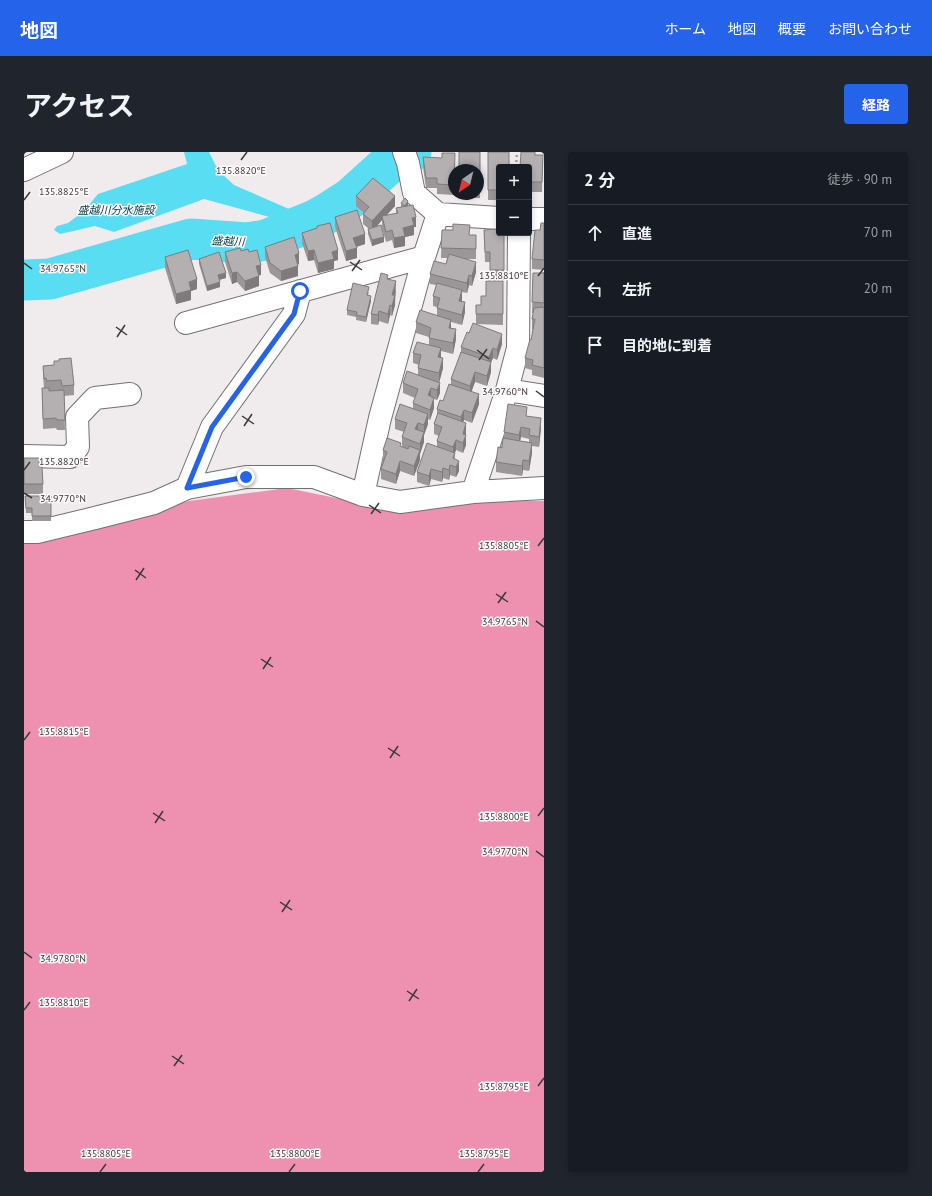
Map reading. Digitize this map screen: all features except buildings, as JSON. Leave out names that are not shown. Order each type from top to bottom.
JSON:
[{"type":"street","points":[[24,170],[62,152]]},
{"type":"street","points":[[406,157],[414,193],[438,214],[496,218]]},
{"type":"street","points":[[363,495],[380,418],[424,257],[438,214]]},
{"type":"street","points":[[532,219],[544,219]]},
{"type":"street","points":[[473,492],[508,390],[518,348],[519,236]]},
{"type":"street","points":[[186,323],[424,257]]},
{"type":"street","points":[[187,488],[212,427],[294,314],[300,291]]},
{"type":"street","points":[[508,390],[544,396]]},
{"type":"street","points":[[24,456],[70,457],[78,446],[77,417],[95,398],[130,394]]},
{"type":"street","points":[[24,532],[37,532],[154,503],[187,488],[246,477],[314,477],[363,495],[400,502],[473,492],[544,488]]},
{"type":"path","points":[[516,152],[516,164]]},
{"type":"shaded area","points":[[287,488],[351,501],[544,501],[544,1172],[24,1172],[24,538],[65,533],[189,501]]},
{"type":"water","name":"盛越川分水施設","points":[[184,152],[209,152],[218,170],[234,185],[289,209],[313,213],[295,224],[204,199],[114,232],[95,226],[60,234],[54,230],[57,226],[68,223],[84,211],[98,194],[187,164]]},
{"type":"waterway","name":"盛越川","points":[[24,280],[50,279],[191,239],[247,243],[266,240],[326,214],[351,198],[393,160],[411,152]]},
{"type":"waterway","name":"盛越川分水施設","points":[[298,215],[315,220]]},
{"type":"route","points":[[246,477],[187,488],[212,427],[294,314],[300,291]]}]
